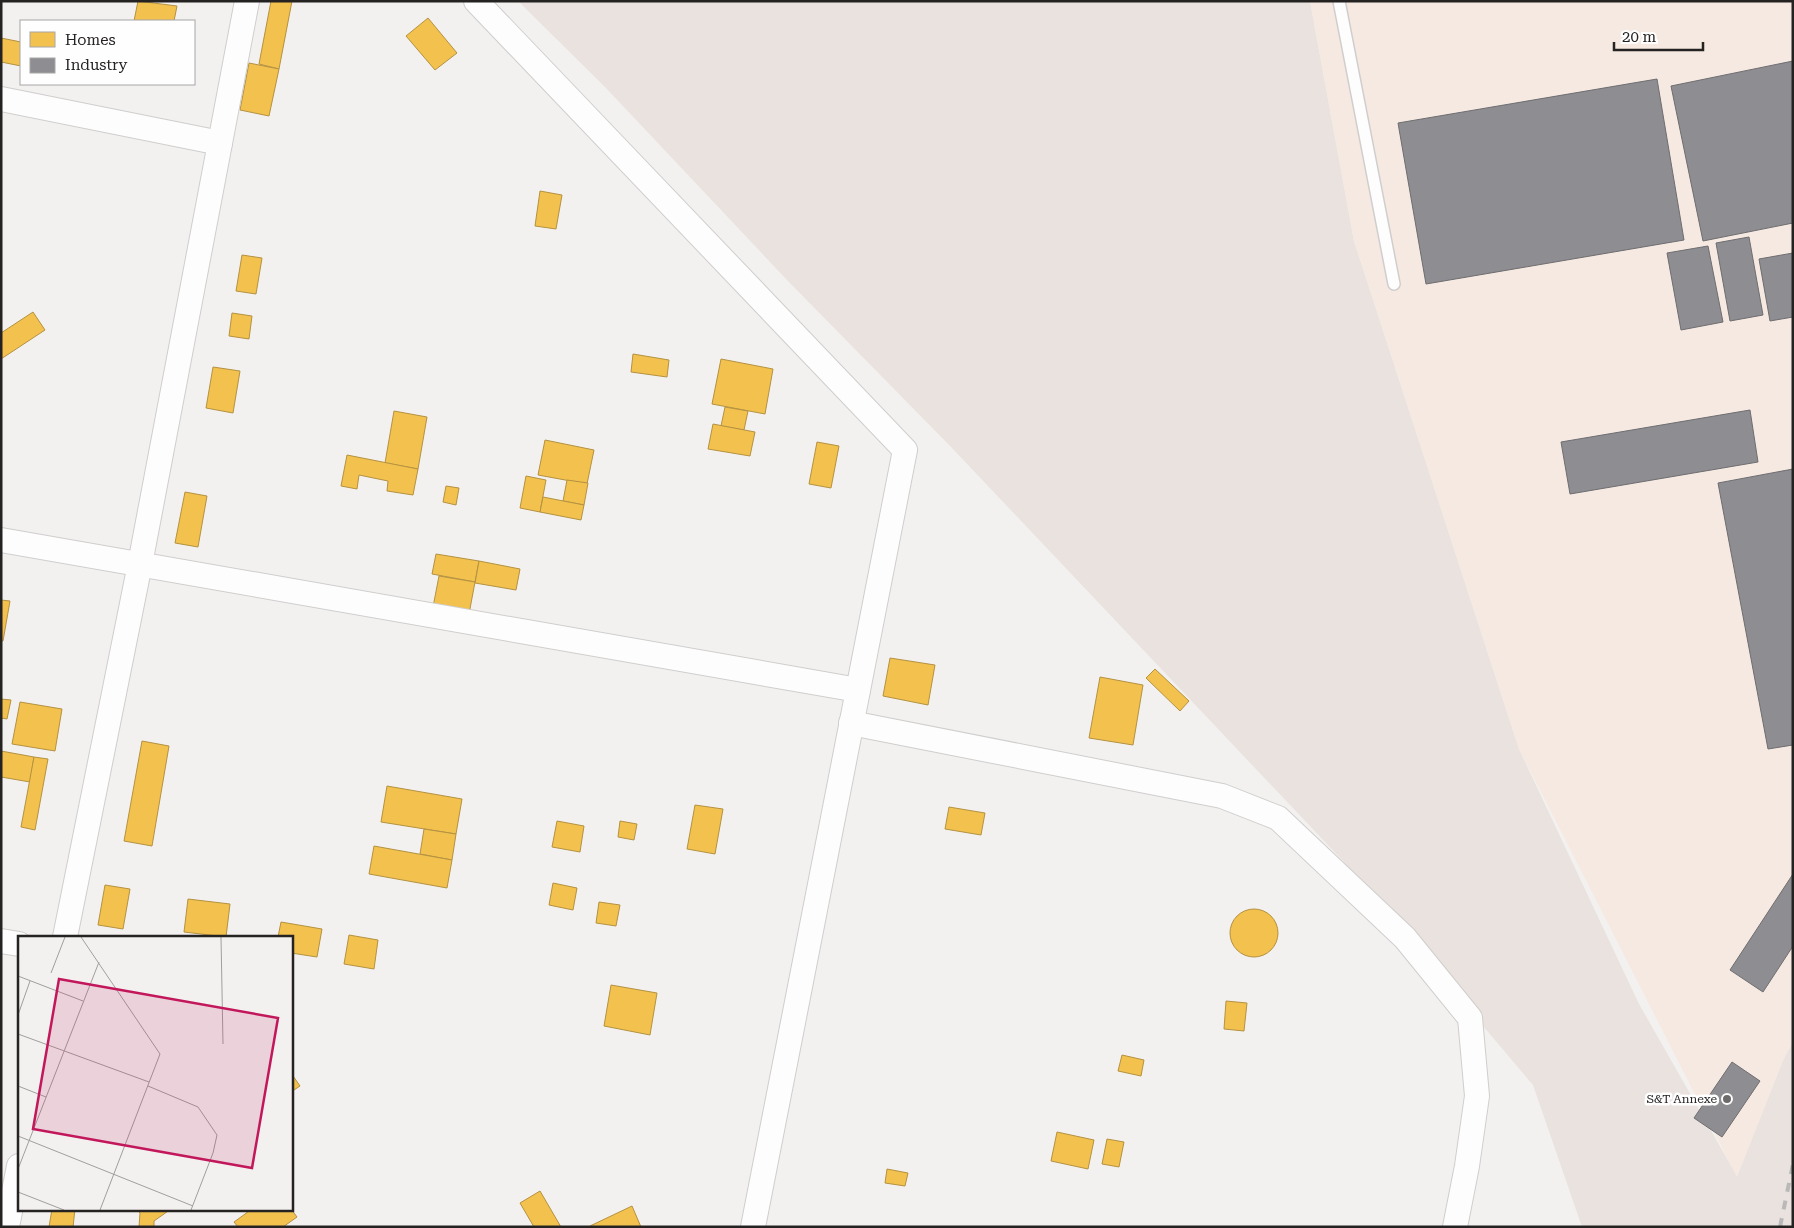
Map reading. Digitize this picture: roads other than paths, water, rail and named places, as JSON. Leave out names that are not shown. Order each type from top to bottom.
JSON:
[{"type":"street","points":[[65,936],[140,564],[247,1]]},
{"type":"street","points":[[476,1],[905,450],[752,1227]]},
{"type":"street","points":[[1,99],[220,143]]},
{"type":"street","points":[[1,540],[858,690]]},
{"type":"street","points":[[851,723],[1222,796],[1278,818],[1405,938],[1470,1018],[1478,1096],[1455,1227]]},
{"type":"street","points":[[1,941],[18,944]]},
{"type":"street","points":[[7,1227],[18,1171]]},
{"type":"lane","points":[[1339,1],[1394,284]]},
{"type":"railway","points":[[1780,1227],[1793,1164]]},
{"type":"place","name":"S&T Annexe","points":[[1727,1099]]}]
